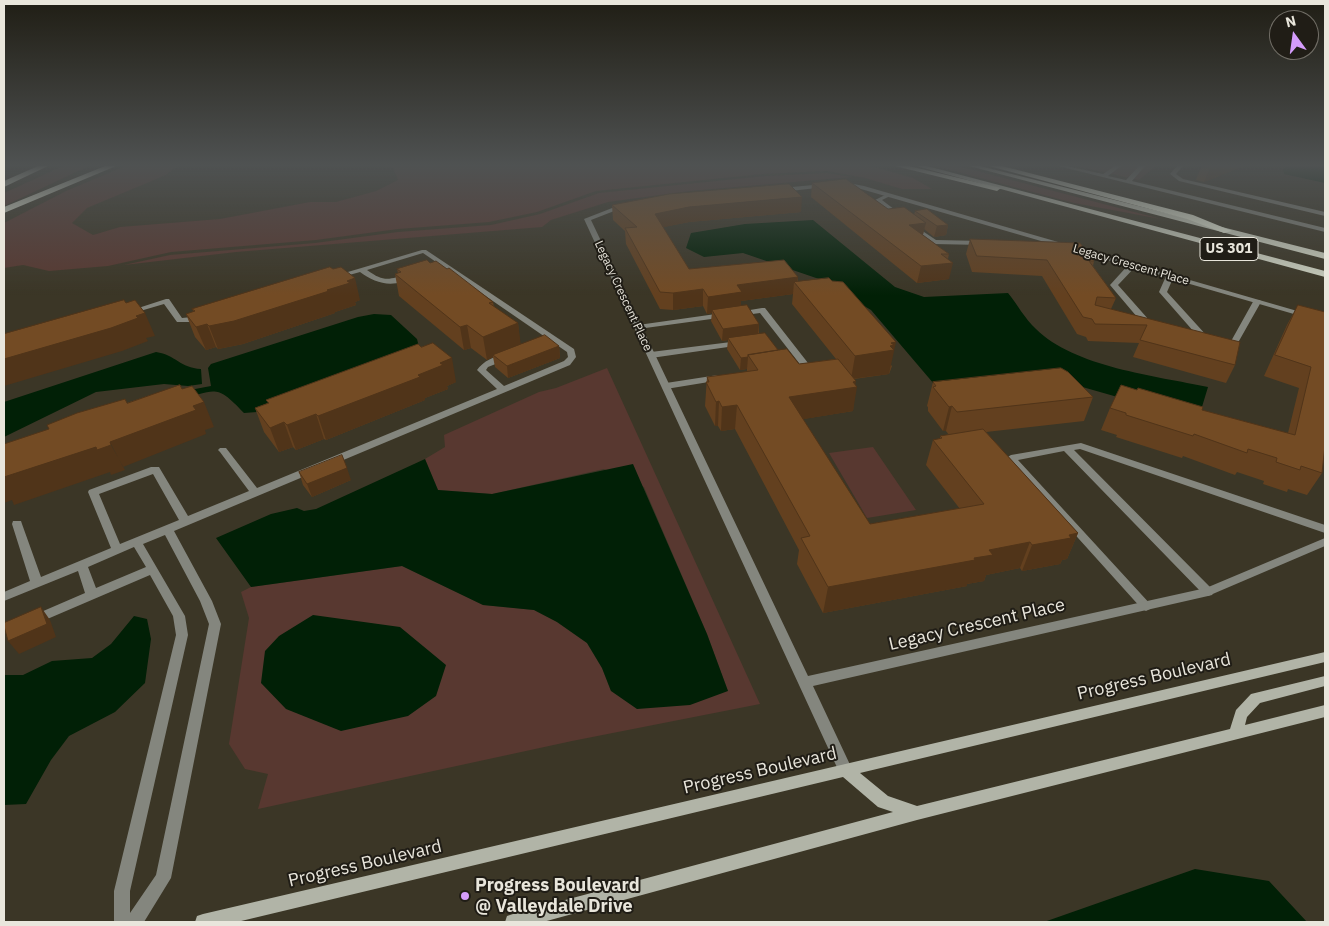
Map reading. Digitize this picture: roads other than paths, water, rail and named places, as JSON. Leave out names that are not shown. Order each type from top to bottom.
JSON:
[{"type":"highway","points":[[1160,209],[1190,217],[1227,231]]},
{"type":"main road","name":"US 301","points":[[1080,209],[1325,275]]},
{"type":"main road","points":[[1089,209],[1157,222],[1325,266]]},
{"type":"main road","name":"US 301","points":[[1142,209],[1325,256]]},
{"type":"main road","name":"Progress Boulevard","points":[[203,922],[1325,657]]},
{"type":"main road","points":[[1236,733],[1241,714],[1256,698],[1325,681]]},
{"type":"main road","points":[[513,922],[917,813],[1325,711]]},
{"type":"main road","points":[[846,771],[883,802],[917,813]]},
{"type":"street","name":"Legacy Crescent Place","points":[[614,209],[587,219],[806,682],[846,771]]},
{"type":"street","points":[[890,209],[934,242],[991,243]]},
{"type":"street","name":"Legacy Crescent Place","points":[[941,209],[1325,321]]},
{"type":"street","points":[[1240,209],[1325,230]]},
{"type":"street","points":[[1305,209],[1325,214]]},
{"type":"street","points":[[1030,243],[1059,244]]},
{"type":"street","points":[[4,597],[566,362],[572,357],[571,352],[548,340],[424,251],[324,280]]},
{"type":"street","points":[[435,268],[444,265]]},
{"type":"street","points":[[1133,265],[1114,285],[1146,322],[1162,326]]},
{"type":"street","points":[[361,269],[379,283],[388,283],[416,274]]},
{"type":"street","points":[[1170,276],[1163,292],[1204,338]]},
{"type":"street","points":[[118,315],[166,302],[180,320],[193,320],[212,315]]},
{"type":"street","points":[[1187,334],[1232,346],[1257,302]]},
{"type":"street","points":[[638,327],[762,310],[805,365],[787,368]]},
{"type":"street","points":[[773,338],[783,337]]},
{"type":"street","points":[[651,355],[745,342]]},
{"type":"street","points":[[502,389],[481,370],[485,365],[510,355]]},
{"type":"street","points":[[666,386],[731,376]]},
{"type":"street","points":[[1146,606],[1011,458],[1082,446],[1325,529]]},
{"type":"street","points":[[1066,448],[1208,592]]},
{"type":"street","points":[[223,450],[255,492]]},
{"type":"street","points":[[117,550],[93,492],[155,469],[185,521]]},
{"type":"street","points":[[17,524],[37,583]]},
{"type":"street","points":[[134,922],[163,878],[214,624],[206,601],[166,529]]},
{"type":"street","points":[[122,922],[122,891],[182,636],[179,616],[137,542]]},
{"type":"street","name":"Legacy Crescent Place","points":[[806,682],[1208,592],[1325,542]]},
{"type":"street","points":[[82,565],[92,594]]},
{"type":"street","points":[[45,615],[153,570]]},
{"type":"place","name":"Progress Boulevard @ Valleydale Drive","points":[[465,896]]}]
